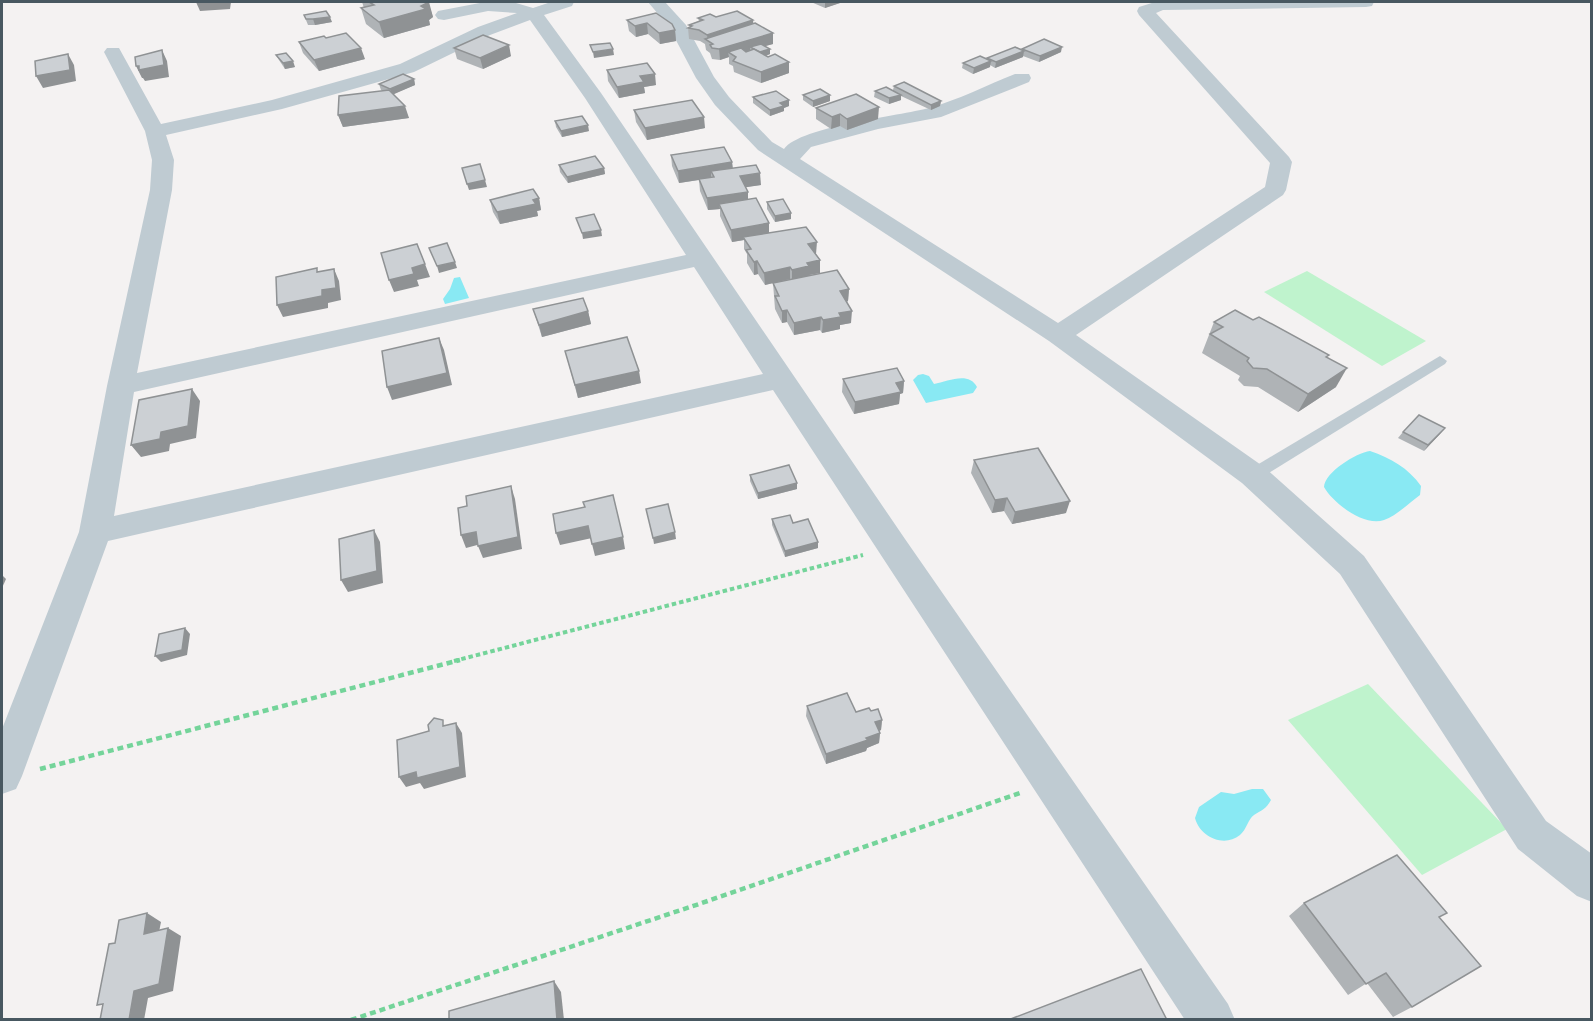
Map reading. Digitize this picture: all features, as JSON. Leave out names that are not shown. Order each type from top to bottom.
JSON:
[{"type":"street","points":[[155,131],[274,105],[407,68],[484,31],[566,2]]},
{"type":"street","points":[[656,2],[677,25],[705,78],[722,101],[765,146],[1058,335],[1253,475],[1352,565],[1532,835],[1592,881]]},
{"type":"street","points":[[1058,335],[1275,190],[1281,162],[1145,10],[1161,5],[1366,2]]},
{"type":"street","points":[[444,15],[488,6],[516,8],[534,13],[594,97],[893,548],[1212,1020]]},
{"type":"street","points":[[2,776],[95,532],[121,387],[161,190],[163,160],[155,131],[112,52]]},
{"type":"street","points":[[788,161],[794,150],[804,143],[876,123],[934,113],[1023,78]]},
{"type":"street","points":[[121,387],[700,259]]},
{"type":"street","points":[[95,532],[780,379]]},
{"type":"lane","points":[[1253,475],[1440,361]]},
{"type":"path","points":[[36,771],[893,548]]},
{"type":"path","points":[[351,1020],[710,900],[1051,782]]},
{"type":"green space","points":[[1307,271],[1426,341],[1382,366],[1264,292]]},
{"type":"green space","points":[[1368,684],[1507,829],[1422,875],[1288,720]]},
{"type":"water","points":[[460,277],[469,298],[445,304],[443,299],[454,278]]},
{"type":"water","points":[[923,374],[929,376],[934,384],[964,378],[969,379],[977,387],[973,393],[926,403],[913,380]]},
{"type":"water","points":[[1370,451],[1398,464],[1421,486],[1420,495],[1384,520],[1367,520],[1359,517],[1334,500],[1324,487],[1330,475],[1342,464],[1357,455]]},
{"type":"water","points":[[1252,789],[1263,789],[1271,800],[1266,807],[1252,817],[1240,835],[1234,839],[1220,840],[1202,831],[1195,818],[1199,807],[1221,792],[1234,794]]},
{"type":"building","points":[[369,2],[429,2],[421,6],[426,9],[379,22],[361,8],[374,5]]},
{"type":"building","points":[[326,11],[330,17],[306,19],[304,15]]},
{"type":"building","points":[[737,11],[753,20],[707,35],[699,30],[688,28],[692,26],[689,25],[703,20],[698,18],[710,14],[716,17]]},
{"type":"building","points":[[656,13],[672,24],[675,30],[659,33],[647,23],[635,26],[627,20]]},
{"type":"building","points":[[755,23],[773,33],[719,49],[712,48],[710,45],[713,44],[705,39]]},
{"type":"building","points":[[346,33],[361,48],[314,60],[299,42],[324,36],[326,38]]},
{"type":"building","points":[[483,35],[509,45],[480,58],[454,48]]},
{"type":"building","points":[[1044,39],[1062,47],[1040,56],[1022,49]]},
{"type":"building","points":[[610,43],[613,49],[593,52],[590,45]]},
{"type":"building","points":[[761,44],[770,49],[760,52],[750,47]]},
{"type":"building","points":[[1015,47],[1024,51],[996,62],[987,58]]},
{"type":"building","points":[[741,48],[746,52],[754,49],[768,57],[775,54],[789,62],[761,72],[733,61],[736,57],[728,52]]},
{"type":"building","points":[[162,50],[164,65],[139,70],[139,66],[136,66],[135,57]]},
{"type":"building","points":[[286,53],[293,61],[283,63],[276,55]]},
{"type":"building","points":[[68,54],[70,70],[36,76],[35,61]]},
{"type":"building","points":[[980,56],[991,61],[974,68],[963,63]]},
{"type":"building","points":[[647,63],[655,74],[640,76],[644,82],[617,87],[607,70]]},
{"type":"building","points":[[403,74],[414,79],[390,89],[379,84]]},
{"type":"building","points":[[904,82],[941,101],[931,105],[894,86]]},
{"type":"building","points":[[886,87],[901,95],[889,98],[875,91]]},
{"type":"building","points":[[820,89],[830,95],[813,101],[803,95]]},
{"type":"building","points":[[389,90],[405,106],[338,115],[339,96]]},
{"type":"building","points":[[776,91],[789,100],[780,103],[784,106],[770,110],[753,97]]},
{"type":"building","points":[[856,94],[879,107],[847,119],[840,114],[832,117],[816,108]]},
{"type":"building","points":[[692,100],[704,117],[645,128],[634,110]]},
{"type":"building","points":[[582,116],[588,125],[561,131],[555,121]]},
{"type":"building","points":[[724,147],[732,162],[678,171],[671,155]]},
{"type":"building","points":[[595,156],[604,168],[567,177],[559,165]]},
{"type":"building","points":[[480,164],[485,180],[467,184],[462,168]]},
{"type":"building","points":[[756,165],[760,173],[740,176],[748,192],[707,198],[699,179],[714,177],[711,171]]},
{"type":"building","points":[[533,189],[539,198],[533,200],[536,204],[497,212],[490,200]]},
{"type":"building","points":[[756,198],[769,223],[731,230],[719,204]]},
{"type":"building","points":[[783,199],[791,213],[775,216],[767,202]]},
{"type":"building","points":[[594,214],[601,230],[582,233],[576,218]]},
{"type":"building","points":[[806,227],[817,242],[808,244],[820,260],[807,263],[809,266],[792,270],[790,267],[764,273],[757,261],[754,262],[746,250],[751,249],[743,237]]},
{"type":"building","points":[[447,243],[455,262],[437,266],[429,248]]},
{"type":"building","points":[[417,244],[425,264],[412,268],[414,274],[389,280],[381,253]]},
{"type":"building","points":[[317,268],[317,272],[334,269],[336,288],[322,290],[322,296],[277,305],[276,277]]},
{"type":"building","points":[[837,270],[849,289],[840,291],[852,311],[839,313],[841,317],[823,320],[821,317],[794,323],[787,310],[782,311],[775,296],[779,296],[773,283]]},
{"type":"building","points":[[583,298],[588,311],[539,325],[533,309]]},
{"type":"building","points":[[1235,310],[1253,320],[1259,317],[1329,355],[1326,357],[1347,368],[1308,394],[1267,369],[1253,368],[1247,361],[1249,358],[1210,334],[1223,327],[1214,322]]},
{"type":"building","points":[[627,337],[639,371],[575,385],[565,351]]},
{"type":"building","points":[[439,338],[447,373],[387,387],[382,351]]},
{"type":"building","points":[[897,368],[904,381],[896,383],[901,392],[855,402],[843,379]]},
{"type":"building","points":[[192,389],[188,426],[161,432],[160,439],[131,445],[139,400]]},
{"type":"building","points":[[1419,415],[1445,428],[1428,445],[1403,432]]},
{"type":"building","points":[[1038,448],[1070,501],[1015,512],[1007,498],[995,500],[974,460]]},
{"type":"building","points":[[789,465],[797,483],[758,493],[750,475]]},
{"type":"building","points":[[511,486],[518,537],[478,546],[476,532],[461,535],[458,508],[467,506],[466,496]]},
{"type":"building","points":[[613,495],[623,537],[592,544],[588,526],[556,533],[553,514],[585,507],[583,502]]},
{"type":"building","points":[[668,504],[675,532],[653,538],[646,509]]},
{"type":"building","points":[[790,515],[793,523],[808,519],[818,542],[785,551],[772,519]]},
{"type":"building","points":[[374,530],[377,571],[341,580],[339,539]]},
{"type":"building","points":[[185,628],[182,650],[155,656],[159,634]]},
{"type":"building","points":[[847,693],[856,712],[869,708],[871,711],[878,709],[882,720],[875,722],[880,733],[866,738],[868,740],[826,754],[807,706]]},
{"type":"building","points":[[434,718],[443,720],[443,726],[456,723],[460,767],[417,778],[416,772],[399,777],[397,740],[429,731],[428,725]]},
{"type":"building","points":[[1397,855],[1447,913],[1439,917],[1481,966],[1412,1007],[1386,973],[1366,984],[1304,903]]},
{"type":"building","points":[[147,913],[144,934],[168,928],[159,984],[134,991],[129,1020],[100,1020],[103,1004],[97,1005],[109,944],[115,943],[119,920]]},
{"type":"building","points":[[1141,969],[1167,1020],[1008,1020]]},
{"type":"building","points":[[554,981],[557,1020],[449,1020],[449,1011]]}]
